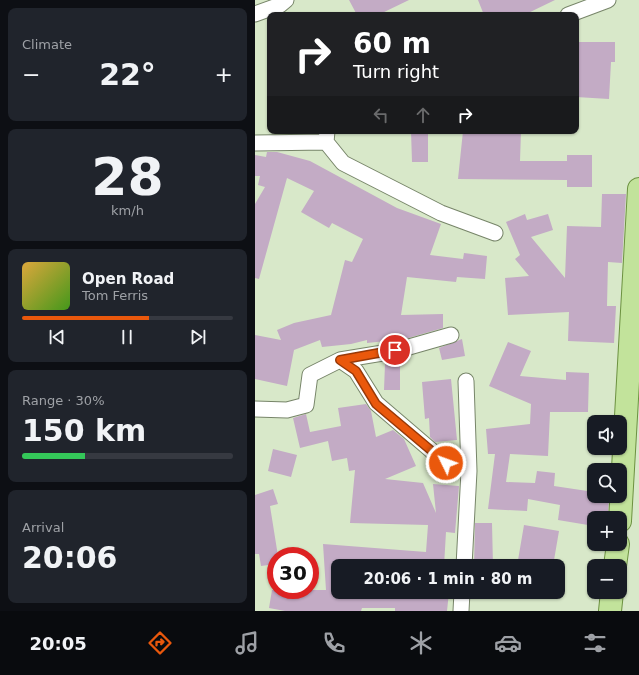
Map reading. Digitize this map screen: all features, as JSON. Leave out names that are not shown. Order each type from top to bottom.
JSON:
[{"type":"main road","points":[[621,511],[639,189]]},
{"type":"main road","points":[[610,611],[611,599]]},
{"type":"street","points":[[255,14],[280,5],[286,0]]},
{"type":"street","points":[[575,12],[608,0]]},
{"type":"street","points":[[255,143],[327,137],[343,162],[441,213],[495,233]]},
{"type":"street","points":[[255,409],[287,410],[306,405],[311,376],[340,360],[395,350],[451,335]]},
{"type":"street","points":[[340,360],[356,371],[376,404],[446,463],[469,471]]},
{"type":"street","points":[[464,559],[469,471],[466,381]]},
{"type":"street","points":[[461,611],[462,599]]},
{"type":"building","points":[[349,0],[409,0],[384,12],[355,12]]},
{"type":"building","points":[[478,0],[555,0],[530,12],[483,12]]},
{"type":"building","points":[[579,42],[615,42],[615,62],[611,62],[609,99],[579,97]]},
{"type":"building","points":[[411,134],[428,134],[428,162],[412,162]]},
{"type":"building","points":[[463,134],[521,134],[520,161],[567,161],[567,155],[592,155],[592,187],[567,187],[567,180],[458,179]]},
{"type":"building","points":[[267,152],[277,152],[310,161],[397,208],[441,224],[430,255],[463,259],[464,253],[487,256],[485,279],[457,277],[456,282],[407,277],[401,315],[443,314],[443,328],[405,339],[367,343],[367,340],[351,344],[322,347],[320,340],[294,350],[287,386],[255,379],[255,335],[281,340],[277,330],[294,323],[331,315],[345,260],[352,262],[363,239],[332,223],[329,228],[301,212],[314,191],[287,178],[259,279],[255,278],[255,204],[265,187],[258,185],[260,176],[255,176],[255,155],[266,157]]},
{"type":"building","points":[[602,194],[626,194],[622,263],[608,262],[607,306],[616,306],[614,343],[568,341],[569,312],[508,315],[505,278],[529,276],[515,259],[520,255],[506,222],[525,214],[527,220],[548,214],[553,230],[531,237],[565,278],[567,226],[601,227]]},
{"type":"building","points":[[462,339],[465,356],[442,360],[439,348]]},
{"type":"building","points":[[508,342],[531,351],[520,376],[566,380],[566,372],[589,373],[588,412],[550,412],[548,456],[510,454],[506,482],[535,483],[537,471],[555,473],[554,486],[587,491],[587,503],[609,503],[608,511],[587,511],[587,525],[558,520],[560,505],[528,499],[527,511],[488,509],[495,454],[488,454],[486,429],[530,424],[531,404],[489,386]]},
{"type":"building","points":[[385,364],[400,365],[400,390],[384,390]]},
{"type":"building","points":[[451,379],[457,440],[435,442],[430,437],[429,418],[425,419],[422,382]]},
{"type":"building","points":[[366,404],[371,411],[376,437],[393,430],[404,439],[416,466],[385,479],[423,483],[436,513],[433,484],[459,486],[455,533],[446,532],[444,559],[331,559],[331,599],[448,599],[447,611],[395,611],[395,608],[362,608],[361,611],[285,611],[269,608],[270,599],[319,599],[319,590],[326,590],[323,544],[426,552],[428,525],[350,523],[355,470],[349,471],[347,458],[332,461],[328,441],[300,448],[293,418],[306,414],[310,432],[341,426],[338,408]]},
{"type":"building","points":[[273,449],[297,455],[291,477],[268,471]]},
{"type":"building","points":[[273,489],[278,504],[270,506],[277,547],[267,547],[267,565],[261,566],[259,554],[255,554],[255,495]]},
{"type":"building","points":[[475,523],[492,523],[493,559],[474,559]]},
{"type":"building","points":[[524,525],[559,531],[554,559],[518,559]]},
{"type":"route","points":[[395,350],[340,360],[356,371],[376,404],[446,463]]}]
